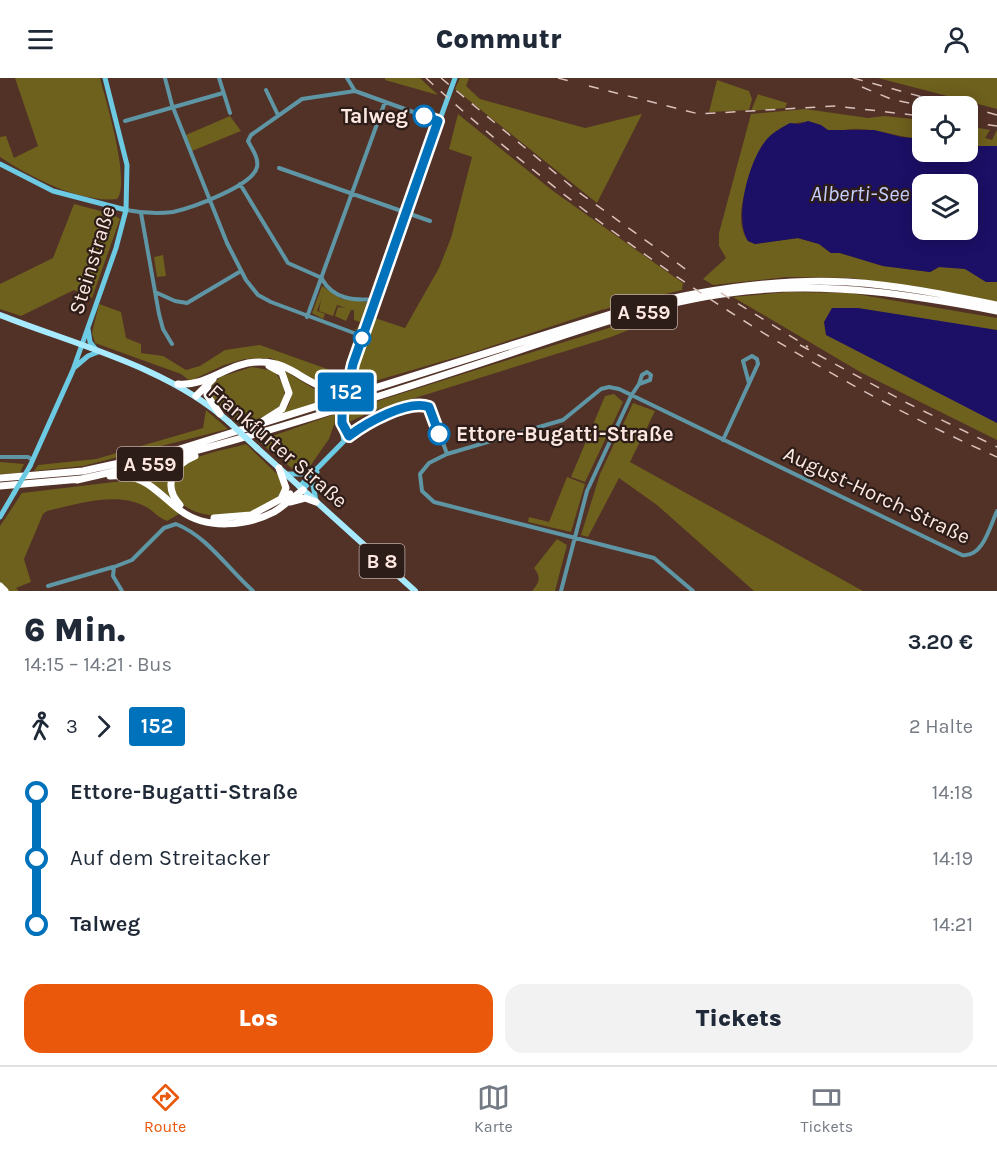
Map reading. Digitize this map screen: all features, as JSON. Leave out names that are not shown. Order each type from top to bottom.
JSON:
[{"type":"highway","name":"A 559","points":[[0,478],[50,475],[109,466],[251,429],[627,309],[702,291],[788,281],[851,282],[909,289],[997,305]]},
{"type":"highway","name":"A 559","points":[[0,486],[77,480],[222,445],[630,316],[704,297],[788,288],[850,289],[909,295],[997,311]]},
{"type":"highway","points":[[196,396],[197,390],[209,380],[237,365],[264,362],[280,366],[314,385],[335,392],[394,384]]},
{"type":"highway","points":[[178,384],[196,384],[226,371],[252,365],[270,366],[282,373],[289,393],[282,409],[251,429]]},
{"type":"highway","points":[[209,380],[207,395],[220,414]]},
{"type":"highway","points":[[222,445],[189,459],[176,469],[170,486],[178,504],[198,515],[229,518],[251,515],[282,503],[305,498],[316,502]]},
{"type":"highway","points":[[279,468],[286,488],[282,503]]},
{"type":"highway","points":[[77,480],[118,476],[139,478],[156,488],[186,514],[215,523],[253,520],[282,503],[301,488]]},
{"type":"highway","points":[[0,586],[4,591]]},
{"type":"main road","name":"Frankfurter Straße","points":[[0,315],[178,384],[220,414],[415,591]]},
{"type":"street","name":"Steinstraße","points":[[0,517],[31,463],[73,370],[124,220],[127,165],[105,78]]},
{"type":"street","points":[[165,78],[172,105],[210,200],[241,271],[258,295],[308,317],[362,336]]},
{"type":"street","points":[[219,78],[230,113]]},
{"type":"street","points":[[347,78],[355,91]]},
{"type":"street","points":[[344,441],[341,419],[349,380],[362,336],[455,78]]},
{"type":"street","points":[[266,90],[278,115]]},
{"type":"street","points":[[0,164],[53,191],[141,213],[173,212],[210,200],[240,184],[255,172],[255,156],[248,138],[302,99],[355,91],[438,121]]},
{"type":"street","points":[[125,121],[172,105],[223,93]]},
{"type":"street","points":[[308,317],[385,102]]},
{"type":"street","points":[[279,168],[430,221]]},
{"type":"street","points":[[240,184],[288,263],[322,278],[327,287],[342,297],[355,300],[376,299]]},
{"type":"street","points":[[115,208],[124,220]]},
{"type":"street","points":[[141,213],[163,329],[172,344]]},
{"type":"street","points":[[155,291],[175,301],[187,303],[241,271]]},
{"type":"street","points":[[73,370],[84,358],[98,352],[90,342],[88,327]]},
{"type":"street","points":[[723,440],[749,384],[758,364],[757,358],[752,356],[743,361],[749,384]]},
{"type":"street","points":[[561,591],[587,491],[631,396],[639,384]]},
{"type":"street","points":[[631,396],[619,389],[605,387],[563,420],[447,454],[429,463],[420,474],[420,488],[429,500],[654,558],[693,591]]},
{"type":"street","name":"August-Horch-Straße","points":[[631,396],[963,555],[970,556],[979,550],[997,511]]},
{"type":"street","points":[[301,488],[349,436],[378,418],[414,405],[426,406],[432,412],[447,454]]},
{"type":"street","points":[[341,419],[349,436]]},
{"type":"street","points":[[0,457],[28,457],[31,463]]},
{"type":"street","points":[[285,474],[312,477]]},
{"type":"street","points":[[312,477],[316,502]]},
{"type":"street","points":[[48,585],[132,560],[164,528],[176,524],[200,540],[253,591]]},
{"type":"street","points":[[114,567],[113,576],[122,591]]},
{"type":"shaded area","points":[[15,78],[100,78],[119,160],[121,190],[117,199],[87,197],[72,193],[26,173],[0,157],[0,137],[6,136],[14,158],[38,146]]},
{"type":"shaded area","points":[[385,78],[420,78],[438,95],[385,80]]},
{"type":"shaded area","points":[[460,78],[469,78],[466,86],[480,99],[585,128],[642,114],[597,203],[455,89]]},
{"type":"shaded area","points":[[878,78],[997,78],[997,109],[978,104],[978,96],[947,96]]},
{"type":"shaded area","points":[[717,80],[749,91],[752,99],[749,110],[709,112]]},
{"type":"shaded area","points":[[758,94],[787,103],[785,108],[751,111]]},
{"type":"shaded area","points":[[805,109],[868,118],[884,116],[912,119],[912,138],[867,129],[831,131],[809,122],[795,123],[785,128],[768,142],[750,172],[741,213],[742,227],[748,241],[755,244],[798,238],[819,244],[831,253],[840,253],[883,266],[930,272],[939,267],[961,268],[969,270],[982,279],[997,282],[997,302],[852,278],[787,277],[713,285],[703,279],[726,258],[719,246],[719,233],[751,114]]},
{"type":"shaded area","points":[[458,114],[553,191],[683,283],[682,290],[601,310],[474,352],[351,388],[372,317],[405,328],[439,268],[451,238],[472,157],[449,149]]},
{"type":"shaded area","points":[[230,116],[241,131],[192,151],[186,135]]},
{"type":"shaded area","points":[[978,128],[990,130],[985,138],[992,140],[997,130],[997,146],[978,146]]},
{"type":"shaded area","points":[[74,204],[112,214],[120,219],[92,298],[74,290],[21,316],[0,309],[0,284],[53,258]]},
{"type":"shaded area","points":[[163,255],[166,276],[157,277],[154,257]]},
{"type":"shaded area","points":[[322,286],[342,299],[367,302],[369,305],[359,330],[353,330],[357,329],[360,322],[354,320],[354,310],[351,310],[346,321],[335,316],[338,307],[346,308],[337,305],[333,316],[319,311],[321,300],[317,311],[325,314],[323,319],[312,313]]},
{"type":"shaded area","points":[[788,292],[850,293],[997,318],[997,440],[862,373],[733,297]]},
{"type":"shaded area","points":[[99,304],[121,312],[126,338],[141,344],[141,353],[163,356],[186,370],[200,366],[225,350],[260,345],[344,375],[341,387],[317,382],[271,358],[245,359],[224,365],[190,381],[181,374],[95,343],[92,333]]},
{"type":"shaded area","points":[[631,321],[631,329],[611,337],[373,411],[347,423],[346,411]]},
{"type":"shaded area","points":[[252,367],[274,371],[282,383],[283,401],[270,413],[240,425],[210,395],[209,389],[220,377]]},
{"type":"shaded area","points":[[280,368],[319,392],[337,397],[280,415],[289,404],[291,392],[288,379]]},
{"type":"shaded area","points":[[614,394],[623,402],[585,482],[571,477],[605,396]]},
{"type":"shaded area","points":[[633,403],[655,411],[630,462],[863,591],[754,591],[657,505],[619,478],[588,537],[581,535],[600,474]]},
{"type":"shaded area","points":[[206,410],[228,429],[83,466],[34,471],[38,465],[96,459],[203,428]]},
{"type":"shaded area","points":[[338,413],[329,439],[306,472],[295,471],[258,441]]},
{"type":"shaded area","points":[[246,444],[279,476],[284,487],[280,497],[251,512],[232,516],[209,515],[188,508],[180,502],[174,480],[175,475],[183,466],[199,457]]},
{"type":"shaded area","points":[[183,460],[175,468],[171,500],[129,474]]},
{"type":"shaded area","points":[[0,462],[24,464],[20,473],[0,474]]},
{"type":"shaded area","points":[[567,477],[585,484],[571,532],[528,522],[529,517],[549,522]]},
{"type":"shaded area","points":[[131,480],[154,490],[179,514],[167,521],[137,503],[111,499],[84,502],[47,511],[43,514],[24,559],[31,582],[16,588],[19,591],[8,591],[0,582],[0,526],[22,493]]},
{"type":"shaded area","points":[[557,539],[567,545],[555,591],[532,591],[539,580],[534,568]]},
{"type":"water","name":"Alberti-See","points":[[808,121],[828,130],[874,130],[912,138],[912,162],[978,162],[978,146],[997,146],[997,282],[986,282],[965,269],[939,267],[930,272],[883,266],[840,253],[831,253],[819,244],[798,238],[755,244],[748,241],[742,217],[750,171],[770,136],[790,123],[799,124]]},
{"type":"water","points":[[832,308],[858,308],[997,330],[997,423],[826,335],[824,322]]},
{"type":"railway","points":[[426,78],[556,188],[696,290],[844,380],[920,421],[997,457]]},
{"type":"railway","points":[[441,78],[577,191],[691,273]]},
{"type":"railway","points":[[558,78],[573,82]]},
{"type":"railway","points":[[853,78],[919,96]]},
{"type":"railway","points":[[589,86],[699,114],[835,106],[912,115]]},
{"type":"railway","points":[[862,87],[891,99],[912,104]]},
{"type":"railway","points":[[978,110],[997,115]]},
{"type":"railway","points":[[978,123],[997,126]]},
{"type":"railway","points":[[721,293],[808,347]]},
{"type":"railway","points":[[800,345],[907,403],[997,447]]},
{"type":"bus line","name":"152","points":[[424,116],[438,121],[358,347],[341,420],[349,436],[378,418],[414,405],[426,406],[432,412],[439,434]]},
{"type":"place","name":"Talweg","points":[[424,116]]},
{"type":"place","name":"Ettore-Bugatti-Straße","points":[[439,434]]}]
